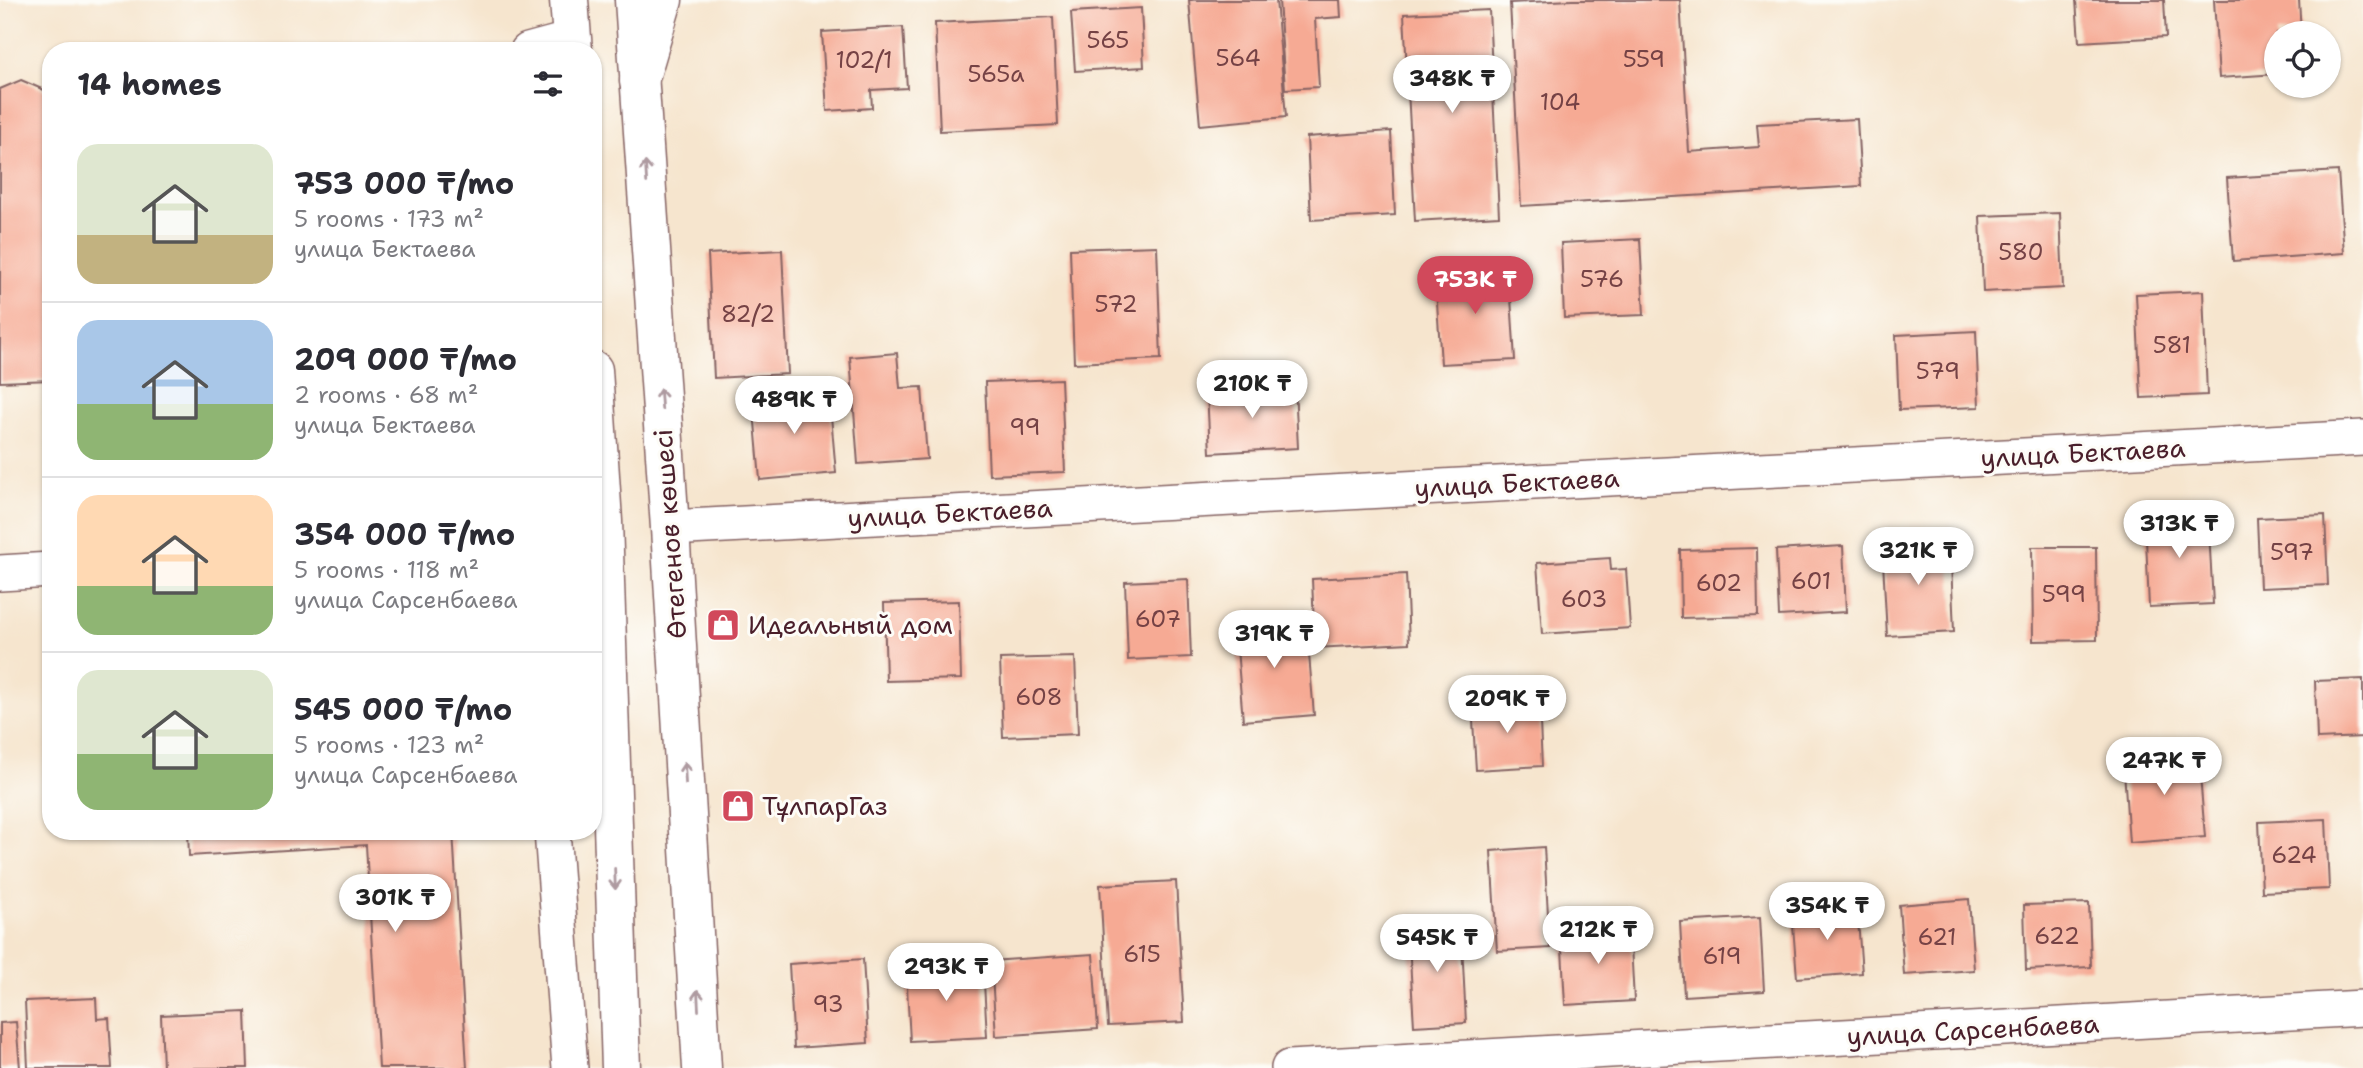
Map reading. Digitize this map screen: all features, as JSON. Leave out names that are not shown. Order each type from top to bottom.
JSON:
[{"type":"main road","points":[[569,0],[572,42]]},
{"type":"main road","name":"Өтегенов көшесі","points":[[634,0],[670,528],[702,1068]]},
{"type":"main road","points":[[639,80],[663,0]]},
{"type":"main road","points":[[602,618],[621,1068]]},
{"type":"street","name":"улица Бектаева","points":[[670,528],[2363,438]]},
{"type":"street","points":[[0,573],[42,571]]},
{"type":"street","points":[[553,840],[570,1068]]},
{"type":"street","name":"улица Сарсенбаева","points":[[1289,1068],[2363,1008]]},
{"type":"building","points":[[1189,0],[1276,0],[1286,117],[1200,125]]},
{"type":"building","points":[[1279,0],[1340,0],[1341,17],[1315,19],[1319,87],[1285,89]]},
{"type":"building","points":[[1680,0],[1689,152],[1759,147],[1757,124],[1857,119],[1861,186],[1521,206],[1510,3]]},
{"type":"building","points":[[2076,0],[2164,0],[2166,37],[2079,42]]},
{"type":"building","points":[[2214,0],[2299,0],[2300,21],[2264,21],[2264,75],[2219,78]]},
{"type":"building","points":[[1141,8],[1144,67],[1075,71],[1071,12]]},
{"type":"building","points":[[1489,10],[1499,216],[1415,221],[1404,14]]},
{"type":"building","points":[[1053,17],[1058,125],[940,131],[935,23]]},
{"type":"building","points":[[903,27],[907,88],[871,90],[872,108],[827,111],[822,32]]},
{"type":"building","points":[[21,80],[42,89],[42,380],[0,382],[0,89]]},
{"type":"building","points":[[1391,131],[1395,215],[1311,220],[1307,137]]},
{"type":"building","points":[[2338,171],[2344,253],[2233,261],[2227,178]]},
{"type":"building","points":[[2060,213],[2063,288],[1983,292],[1980,216]]},
{"type":"building","points":[[1640,239],[1644,315],[1564,318],[1561,243]]},
{"type":"building","points":[[1157,246],[1161,359],[1074,363],[1070,249]]},
{"type":"building","points":[[782,250],[788,374],[714,378],[708,254]]},
{"type":"building","points":[[1509,267],[1515,360],[1441,364],[1435,272]]},
{"type":"building","points":[[2203,291],[2207,395],[2141,398],[2136,294]]},
{"type":"building","points":[[1976,331],[1979,407],[1899,410],[1896,335]]},
{"type":"building","points":[[897,353],[900,388],[922,387],[927,459],[858,464],[850,357]]},
{"type":"building","points":[[1061,379],[1065,472],[989,475],[985,382]]},
{"type":"building","points":[[1295,387],[1298,448],[1210,453],[1207,391]]},
{"type":"building","points":[[829,393],[836,473],[760,480],[753,399]]},
{"type":"building","points":[[2208,513],[2213,604],[2149,607],[2145,516]]},
{"type":"building","points":[[2325,515],[2328,585],[2260,588],[2257,518]]},
{"type":"building","points":[[1950,539],[1954,632],[1887,636],[1882,543]]},
{"type":"building","points":[[1843,546],[1846,612],[1779,616],[1776,550]]},
{"type":"building","points":[[2032,547],[2096,547],[2097,640],[2033,641]]},
{"type":"building","points":[[1757,548],[1758,616],[1681,618],[1680,550]]},
{"type":"building","points":[[1610,558],[1611,570],[1626,569],[1630,628],[1542,634],[1537,563]]},
{"type":"building","points":[[1406,574],[1409,643],[1315,648],[1312,579]]},
{"type":"building","points":[[1188,579],[1191,657],[1128,660],[1125,582]]},
{"type":"building","points":[[959,601],[961,679],[886,681],[884,603]]},
{"type":"building","points":[[1306,618],[1314,715],[1243,721],[1235,624]]},
{"type":"building","points":[[1075,657],[1078,734],[1003,737],[1000,659]]},
{"type":"building","points":[[2363,679],[2363,737],[2317,739],[2315,681]]},
{"type":"building","points":[[1539,700],[1542,766],[1476,770],[1472,704]]},
{"type":"building","points":[[2198,750],[2205,837],[2129,843],[2123,756]]},
{"type":"building","points":[[2326,819],[2329,889],[2262,892],[2259,822]]},
{"type":"building","points":[[188,840],[454,840],[467,1068],[379,1068],[366,845],[189,856]]},
{"type":"building","points":[[1544,847],[1550,948],[1497,951],[1491,851]]},
{"type":"building","points":[[1176,881],[1184,1022],[1108,1026],[1100,885]]},
{"type":"building","points":[[1969,899],[1974,970],[1904,975],[1899,905]]},
{"type":"building","points":[[2089,903],[2091,967],[2026,970],[2024,905]]},
{"type":"building","points":[[1857,907],[1862,973],[1797,978],[1792,912]]},
{"type":"building","points":[[1760,917],[1764,991],[1684,996],[1680,922]]},
{"type":"building","points":[[1461,923],[1466,1023],[1414,1026],[1408,925]]},
{"type":"building","points":[[1630,926],[1634,1001],[1565,1005],[1561,930]]},
{"type":"building","points":[[1093,954],[1098,1029],[996,1036],[991,961]]},
{"type":"building","points":[[863,959],[868,1043],[794,1048],[789,964]]},
{"type":"building","points":[[983,964],[987,1037],[910,1041],[906,968]]},
{"type":"building","points":[[96,998],[97,1019],[109,1018],[112,1068],[28,1068],[25,1001]]},
{"type":"building","points":[[246,1011],[248,1068],[163,1068],[161,1015]]},
{"type":"building","points":[[16,1022],[20,1068],[0,1068],[0,1023]]},
{"type":"place","name":"Идеальный дом","points":[[723,625]]},
{"type":"place","name":"ТұлпарГаз","points":[[738,806]]}]
